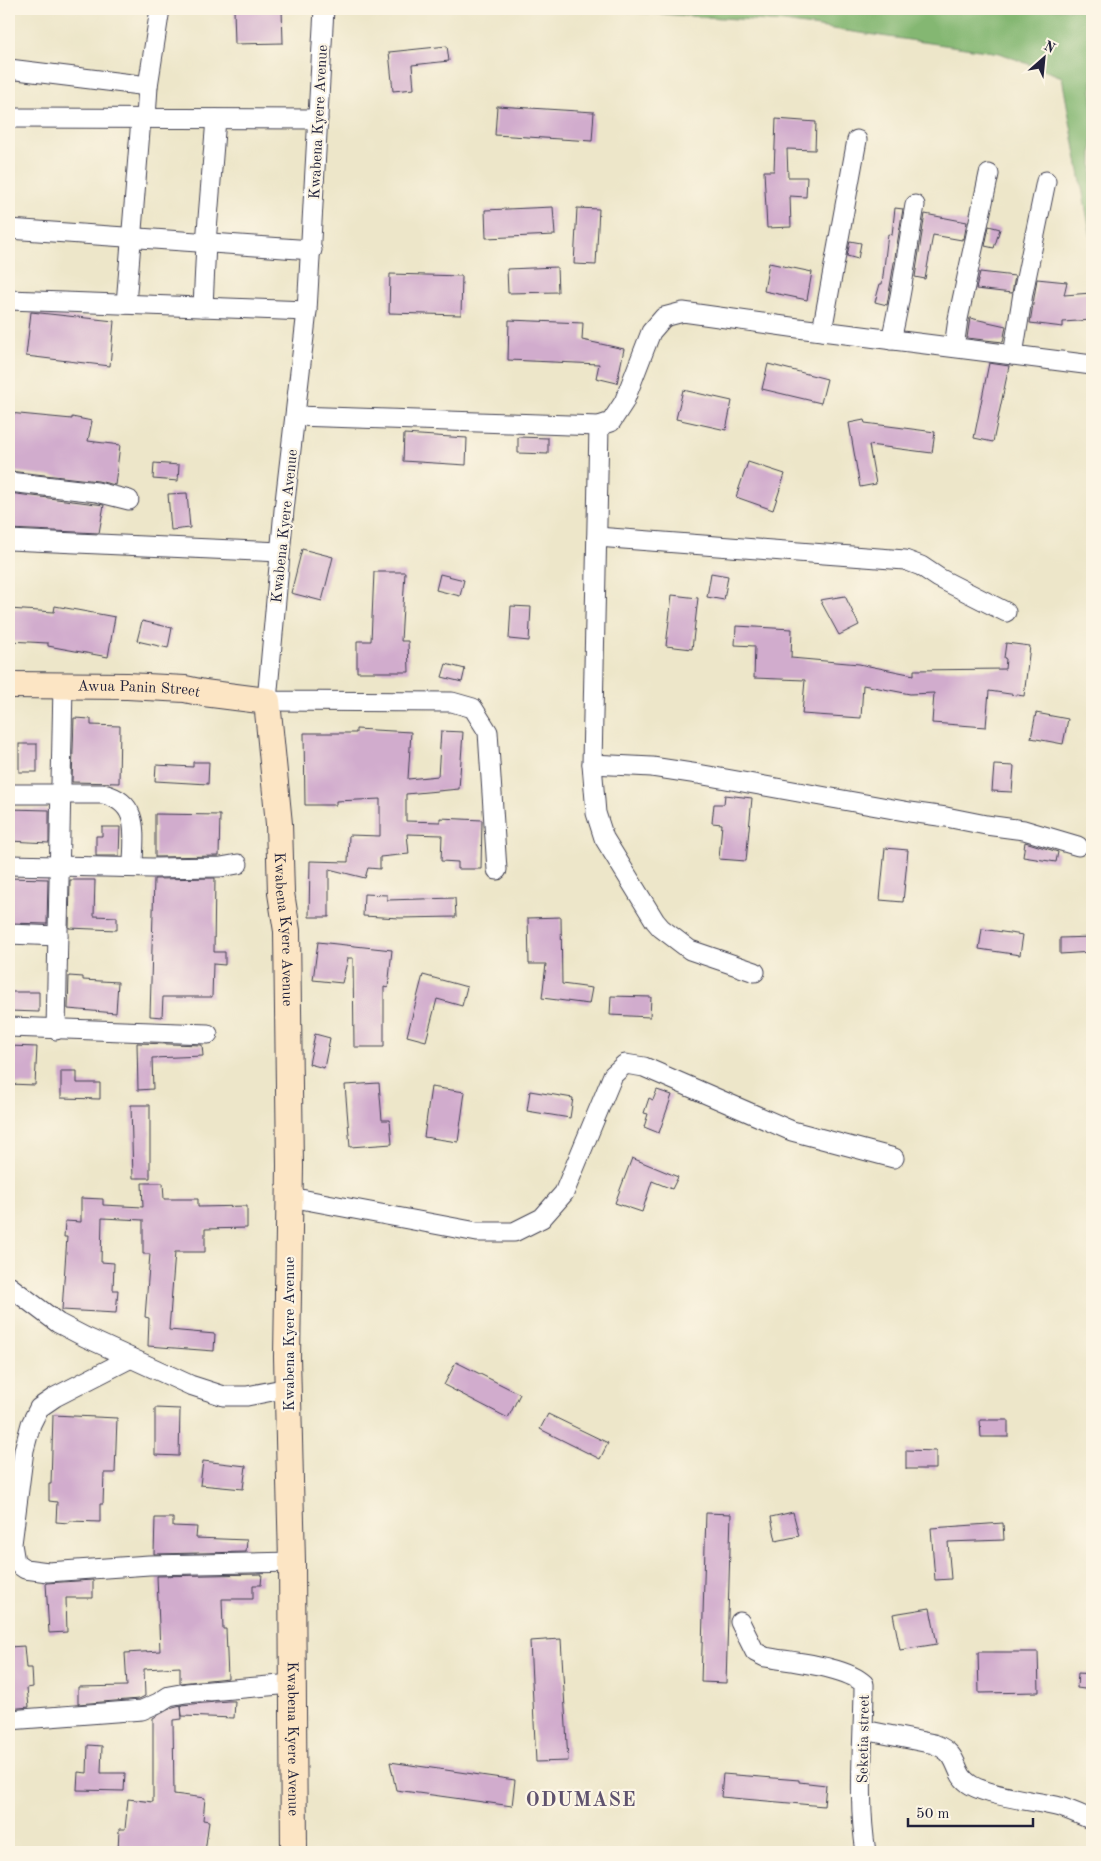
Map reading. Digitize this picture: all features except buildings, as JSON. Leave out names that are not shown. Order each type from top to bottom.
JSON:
[{"type":"main road","name":"Awua Panin Street","points":[[9,685],[127,686],[185,689],[204,694],[267,702]]},
{"type":"main road","name":"Kwabena Kyere Avenue","points":[[267,702],[278,815],[281,893],[287,932],[290,1198],[288,1388],[292,1562],[294,1852]]},
{"type":"street","points":[[126,304],[130,236],[143,118],[160,9]]},
{"type":"street","name":"Kwabena Kyere Avenue","points":[[267,702],[280,552],[307,311],[312,250],[324,9]]},
{"type":"street","points":[[9,69],[148,86]]},
{"type":"street","points":[[9,118],[318,119]]},
{"type":"street","points":[[203,307],[216,119]]},
{"type":"street","points":[[822,331],[857,140]]},
{"type":"street","points":[[954,348],[958,319],[989,174]]},
{"type":"street","points":[[1013,355],[1023,294],[1046,181]]},
{"type":"street","points":[[891,340],[901,299],[915,204]]},
{"type":"street","points":[[9,229],[312,250]]},
{"type":"street","points":[[9,300],[307,311]]},
{"type":"street","points":[[296,416],[599,426],[611,422],[624,402],[651,332],[664,316],[683,312],[1092,365]]},
{"type":"street","points":[[599,426],[592,764],[596,812],[604,838],[661,928],[690,950],[755,972]]},
{"type":"street","points":[[9,482],[97,492],[129,500]]},
{"type":"street","points":[[597,536],[905,560],[921,566],[940,578],[1006,612]]},
{"type":"street","points":[[9,540],[280,552]]},
{"type":"street","points":[[56,1030],[63,685]]},
{"type":"street","points":[[267,702],[452,702],[473,708],[488,732],[497,870]]},
{"type":"street","points":[[592,764],[652,767],[698,774],[910,812],[1024,830],[1078,846]]},
{"type":"street","points":[[9,794],[103,794],[114,796],[125,804],[132,815],[133,867]]},
{"type":"street","points":[[9,865],[221,867],[238,864]]},
{"type":"street","points":[[9,934],[58,936]]},
{"type":"street","points":[[9,1027],[208,1034]]},
{"type":"street","points":[[290,1198],[478,1232],[514,1232],[542,1218],[564,1193],[613,1074],[625,1064],[644,1067],[792,1131],[894,1158]]},
{"type":"street","points":[[9,1286],[58,1323],[190,1385],[224,1396],[247,1396],[288,1388]]},
{"type":"street","points":[[131,1358],[55,1397],[40,1408],[31,1424],[24,1450],[12,1544],[15,1562],[24,1569],[48,1572],[149,1565],[292,1562]]},
{"type":"street","name":"Seketia street","points":[[740,1622],[755,1652],[764,1658],[843,1672],[857,1677],[864,1684],[861,1813],[866,1852]]},
{"type":"street","points":[[9,1720],[142,1710],[169,1696],[186,1693],[292,1684]]},
{"type":"street","points":[[864,1730],[945,1748],[952,1754],[963,1779],[981,1790],[1059,1807],[1092,1820]]},
{"type":"green space","points":[[629,9],[1092,9],[1092,243],[1062,77],[1000,53],[784,22],[629,12]]},
{"type":"district","name":"ODUMASE","points":[[581,1799]]}]
